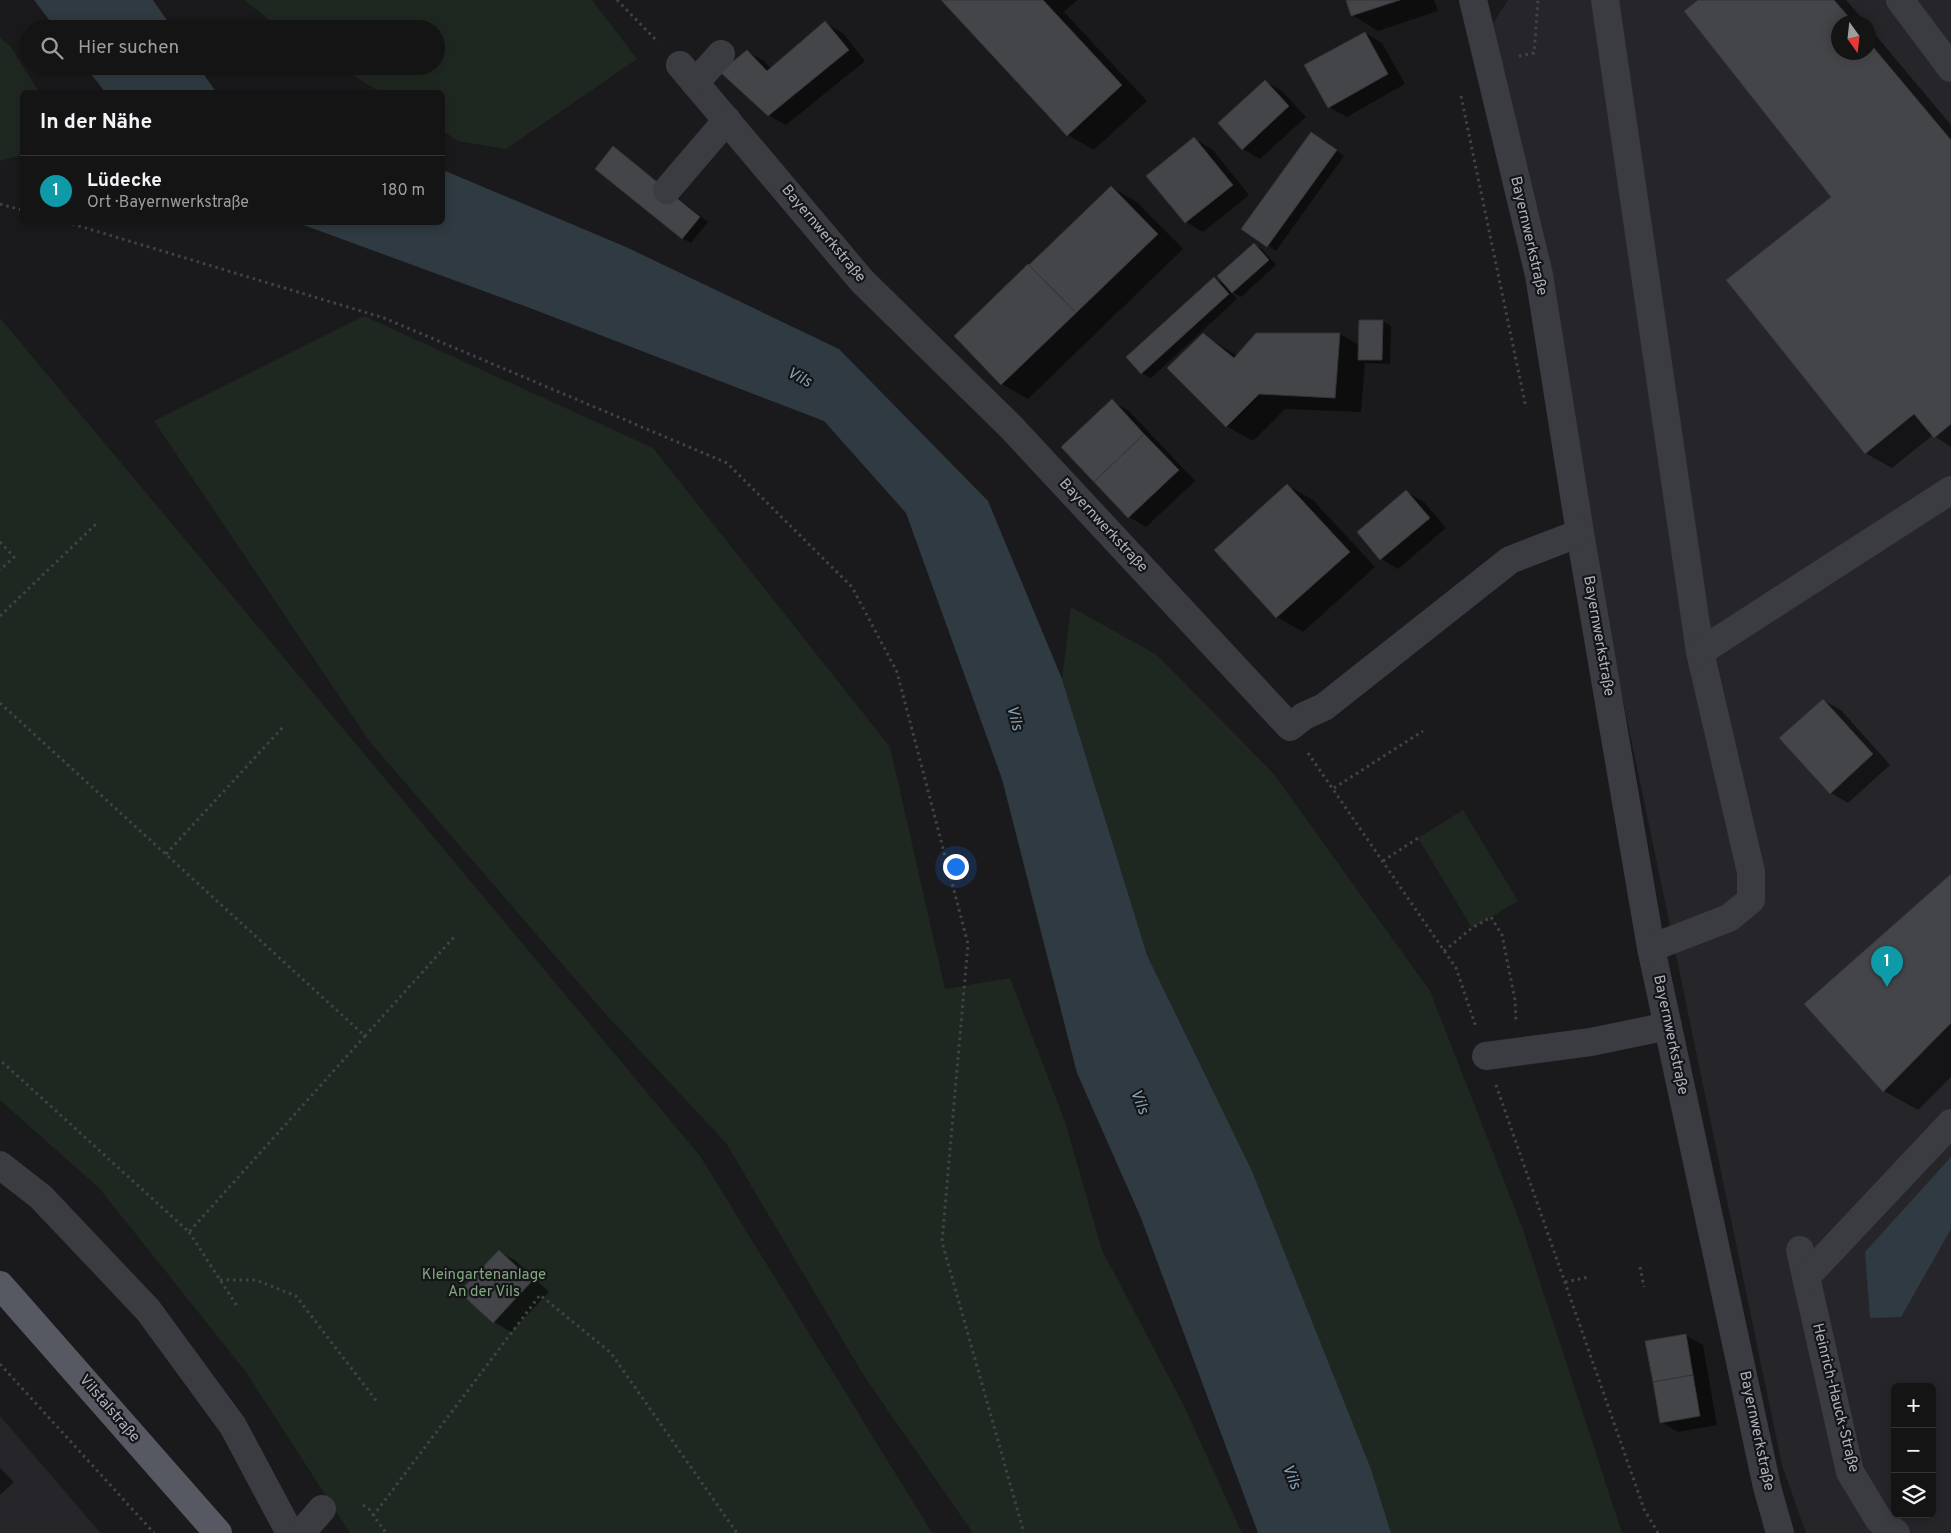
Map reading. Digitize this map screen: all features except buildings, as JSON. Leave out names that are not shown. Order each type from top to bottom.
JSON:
[{"type":"main road","name":"Vilstalstraße","points":[[0,1286],[218,1533]]},
{"type":"street","name":"Bayernwerkstraße","points":[[1473,0],[1539,275],[1580,533],[1651,948],[1767,1487],[1780,1533]]},
{"type":"street","points":[[1605,0],[1700,652],[1751,872],[1751,900],[1729,918],[1651,948]]},
{"type":"street","points":[[1900,0],[1951,68]]},
{"type":"street","points":[[688,74],[721,54]]},
{"type":"street","name":"Bayernwerkstraße","points":[[688,74],[862,281],[1011,427],[1290,727]]},
{"type":"street","points":[[667,190],[727,120]]},
{"type":"street","points":[[1700,652],[1951,490]]},
{"type":"street","points":[[1290,727],[1304,716],[1332,701],[1510,560],[1580,533]]},
{"type":"street","points":[[1486,1056],[1592,1042],[1668,1026]]},
{"type":"street","points":[[1806,1277],[1951,1123]]},
{"type":"street","points":[[0,1165],[41,1197],[148,1310],[232,1426],[290,1533]]},
{"type":"street","name":"Heinrich-Hauck-Straße","points":[[1800,1250],[1850,1472],[1879,1520],[1896,1533]]},
{"type":"street","points":[[302,1533],[322,1509]]},
{"type":"path","points":[[617,0],[688,74]]},
{"type":"path","points":[[1487,63],[1534,53],[1538,0]]},
{"type":"path","points":[[1460,90],[1526,411]]},
{"type":"path","points":[[0,204],[20,209]]},
{"type":"path","points":[[76,225],[384,318],[727,463],[852,587],[897,672],[968,944],[942,1242],[1024,1533]]},
{"type":"path","points":[[0,616],[96,524]]},
{"type":"path","points":[[0,542],[14,557],[0,570]]},
{"type":"path","points":[[0,703],[365,1036]]},
{"type":"path","points":[[166,854],[284,726]]},
{"type":"path","points":[[1290,727],[1334,788],[1456,968],[1644,1510],[1658,1533]]},
{"type":"path","points":[[1334,788],[1423,731]]},
{"type":"path","points":[[1383,861],[1418,838]]},
{"type":"path","points":[[1444,951],[1472,928],[1491,918],[1502,935],[1510,970],[1515,1000],[1517,1052]]},
{"type":"path","points":[[189,1232],[454,936]]},
{"type":"path","points":[[0,1060],[189,1232],[237,1306]]},
{"type":"path","points":[[1640,1267],[1644,1287]]},
{"type":"path","points":[[1565,1282],[1589,1277]]},
{"type":"path","points":[[220,1280],[256,1280],[296,1296],[378,1404]]},
{"type":"path","points":[[373,1516],[540,1295],[610,1352],[737,1533]]},
{"type":"path","points":[[0,1364],[154,1533]]},
{"type":"path","points":[[363,1505],[386,1533]]},
{"type":"shaded area","points":[[1508,0],[1951,0],[1951,1533],[1806,1533],[1782,1465],[1485,36]]},
{"type":"shaded area","points":[[0,1416],[98,1530],[101,1533],[0,1533]]},
{"type":"green space","points":[[244,0],[592,0],[637,59],[506,149],[458,141],[445,132],[445,90],[377,90],[353,75],[445,75],[445,20],[270,20]]},
{"type":"green space","points":[[0,38],[11,47],[20,61],[20,75],[28,75],[38,90],[20,90],[20,156],[0,161]]},
{"type":"green space","points":[[364,316],[653,448],[890,747],[945,989],[1010,978],[1065,1122],[1102,1250],[1183,1404],[1242,1533],[973,1533],[864,1376],[726,1143],[602,1010],[370,742],[154,421]]},
{"type":"green space","name":"Kleingartenanlage An der Vils","points":[[0,318],[700,1156],[932,1533],[350,1533],[246,1372],[99,1188],[0,1100]]},
{"type":"green space","points":[[1071,607],[1157,655],[1273,773],[1430,991],[1522,1227],[1622,1533],[1391,1533],[1371,1469],[1252,1171],[1147,955],[1062,679]]},
{"type":"green space","points":[[1463,810],[1518,901],[1472,928],[1418,838]]},
{"type":"water","points":[[34,0],[153,0],[167,20],[49,20]]},
{"type":"water","points":[[92,75],[204,75],[215,90],[103,90]]},
{"type":"water","name":"Vils","points":[[445,171],[626,247],[839,349],[988,501],[1062,679],[1147,955],[1252,1171],[1371,1469],[1391,1533],[1258,1533],[1141,1218],[1077,1073],[1002,779],[906,513],[824,421],[530,308],[303,225],[445,225]]},
{"type":"water","points":[[1951,1157],[1951,1229],[1901,1317],[1870,1318],[1865,1252]]},
{"type":"place","name":"Lüdecke","points":[[1887,987]]}]
